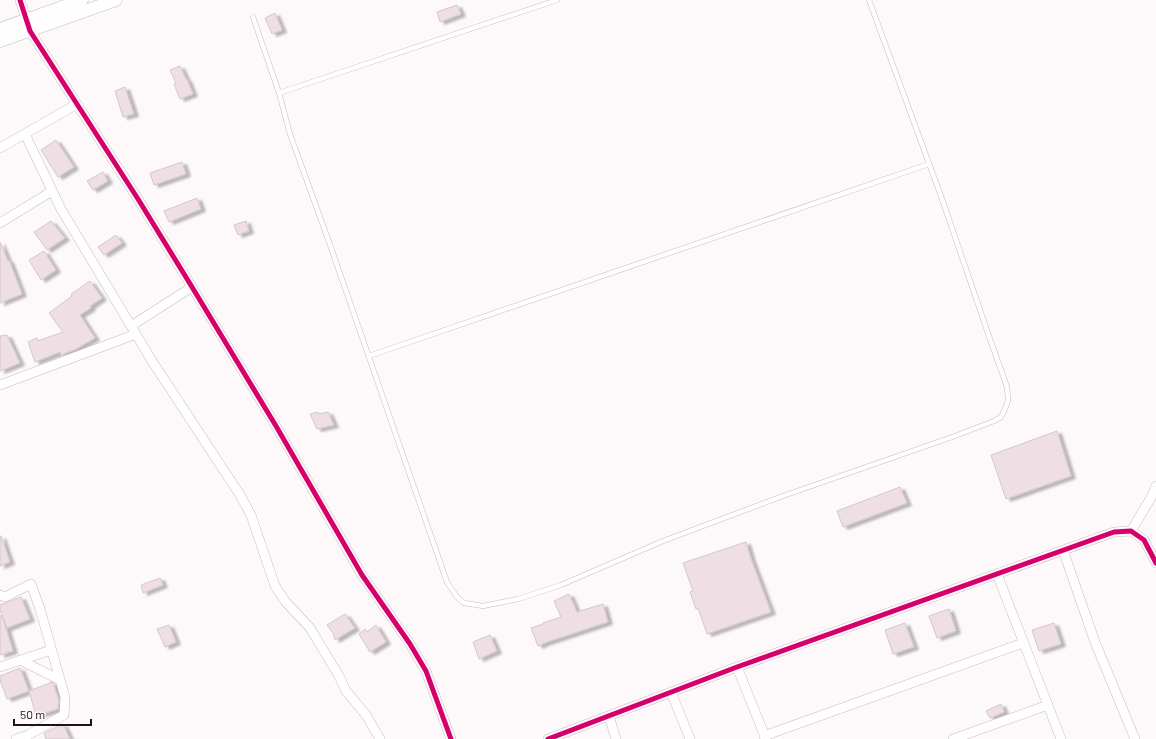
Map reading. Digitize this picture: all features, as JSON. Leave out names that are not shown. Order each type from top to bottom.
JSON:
[{"type":"street","points":[[20,0],[28,25],[192,287],[276,426],[362,575],[410,644],[426,671],[451,739]]},
{"type":"street","points":[[0,41],[28,25],[82,0]]},
{"type":"street","points":[[0,29],[28,25],[116,0]]},
{"type":"street","points":[[0,148],[77,104]]},
{"type":"street","points":[[25,134],[61,208],[167,385],[240,495],[251,515],[275,586],[285,601],[310,628],[339,676],[346,691],[366,716],[380,739]]},
{"type":"street","points":[[0,223],[52,191]]},
{"type":"street","points":[[0,385],[134,330],[192,287]]},
{"type":"street","points":[[1131,531],[1152,496],[1156,486]]},
{"type":"street","points":[[548,739],[737,667],[1114,532],[1131,531],[1144,540],[1156,563]]},
{"type":"street","points":[[1063,550],[1095,642],[1135,739]]},
{"type":"street","points":[[997,574],[1061,739]]},
{"type":"street","points":[[0,595],[5,597],[31,584],[65,697],[64,715],[35,735],[28,735],[16,739]]},
{"type":"street","points":[[737,667],[765,737],[1024,643]]},
{"type":"street","points":[[0,667],[51,650]]},
{"type":"street","points":[[20,660],[60,680]]},
{"type":"street","points":[[671,692],[690,739]]},
{"type":"street","points":[[953,739],[1048,706]]},
{"type":"street","points":[[608,716],[616,739]]},
{"type":"lane","points":[[279,93],[557,0]]},
{"type":"lane","points":[[253,17],[279,93],[290,134],[447,582],[457,597],[464,603],[483,606],[518,600],[561,585],[663,541],[783,496],[994,422],[1000,417],[1008,400],[1007,387],[929,164],[869,0]]},
{"type":"lane","points":[[369,356],[929,164]]},
{"type":"building","points":[[457,5],[461,14],[440,22],[437,12]]},
{"type":"building","points":[[275,13],[282,30],[272,34],[265,18]]},
{"type":"building","points":[[180,66],[193,94],[180,99],[174,84],[176,83],[170,70]]},
{"type":"building","points":[[125,87],[134,114],[123,117],[115,91]]},
{"type":"building","points":[[56,140],[74,167],[58,177],[41,150]]},
{"type":"building","points":[[182,162],[186,174],[154,185],[150,173]]},
{"type":"building","points":[[103,172],[108,181],[93,190],[87,181]]},
{"type":"building","points":[[197,198],[201,209],[169,222],[164,211]]},
{"type":"building","points":[[51,221],[65,238],[47,250],[34,232]]},
{"type":"building","points":[[246,221],[249,231],[238,235],[234,225]]},
{"type":"building","points":[[116,235],[122,243],[104,255],[98,247]]},
{"type":"building","points":[[0,242],[8,261],[9,260],[22,294],[0,303]]},
{"type":"building","points":[[44,251],[56,270],[41,280],[29,260]]},
{"type":"building","points":[[90,281],[102,298],[80,315],[95,338],[76,349],[61,355],[60,352],[35,362],[28,342],[37,338],[38,341],[63,332],[49,313],[72,296],[71,294]]},
{"type":"building","points":[[7,335],[20,363],[0,371],[0,336]]},
{"type":"building","points":[[318,412],[319,414],[328,412],[334,425],[317,429],[310,414]]},
{"type":"building","points":[[1057,431],[1071,476],[1006,499],[991,455]]},
{"type":"building","points":[[900,487],[907,503],[843,527],[837,511]]},
{"type":"building","points":[[0,536],[10,562],[0,566]]},
{"type":"building","points":[[746,542],[771,612],[707,634],[698,608],[696,609],[690,592],[693,591],[683,563]]},
{"type":"building","points":[[160,578],[163,585],[143,593],[141,585]]},
{"type":"building","points":[[569,594],[577,612],[603,604],[608,622],[538,646],[531,628],[561,617],[554,601]]},
{"type":"building","points":[[21,597],[30,619],[7,628],[0,610],[0,605]]},
{"type":"building","points":[[949,609],[956,631],[937,638],[929,616]]},
{"type":"building","points":[[345,614],[355,628],[335,640],[333,633],[327,625]]},
{"type":"building","points":[[2,615],[13,651],[0,655],[0,616]]},
{"type":"building","points":[[905,623],[914,647],[893,654],[885,630]]},
{"type":"building","points":[[1054,623],[1061,644],[1039,651],[1032,630]]},
{"type":"building","points":[[169,625],[176,642],[165,647],[157,629]]},
{"type":"building","points":[[376,625],[386,642],[370,652],[359,634],[365,629],[367,632]]},
{"type":"building","points":[[490,635],[497,651],[479,659],[473,642]]},
{"type":"building","points":[[20,668],[29,691],[7,699],[0,676]]},
{"type":"building","points":[[52,682],[59,700],[58,709],[36,716],[29,691]]},
{"type":"building","points":[[1001,704],[1004,712],[990,718],[986,711]]},
{"type":"building","points":[[63,724],[70,739],[46,739],[44,733]]},
{"type":"cycle path","points":[[20,0],[30,31],[138,199],[192,287],[276,426],[362,575],[410,644],[426,671],[451,739]]},
{"type":"cycle path","points":[[548,739],[737,667],[1114,532],[1131,531],[1144,540],[1156,563]]}]
